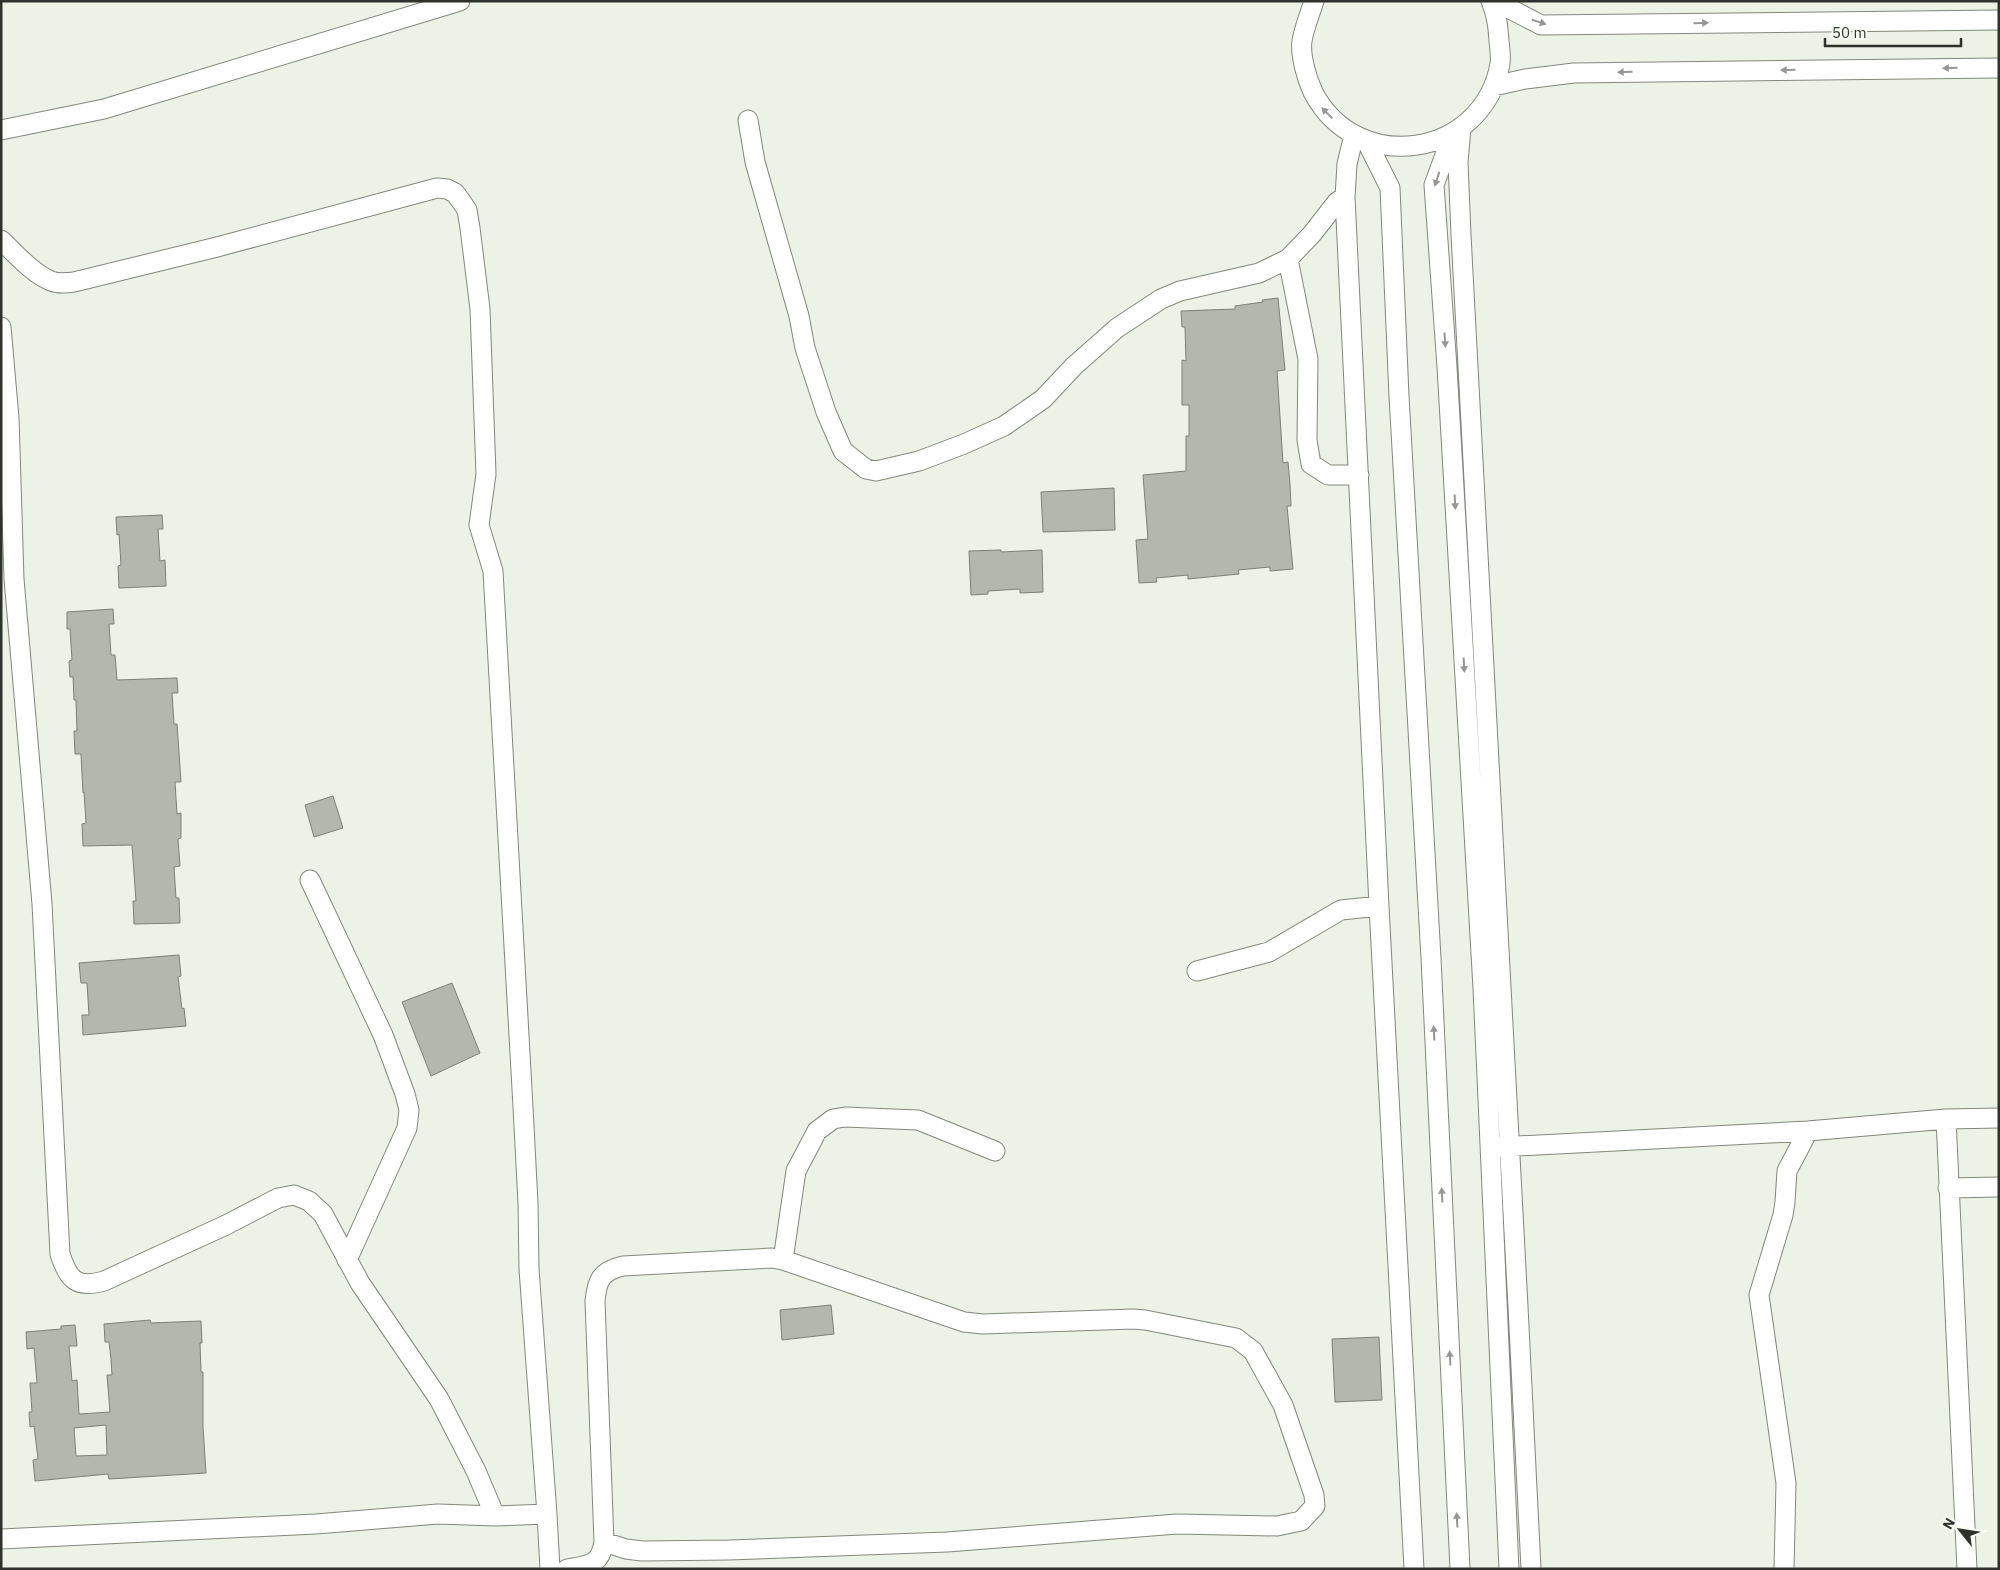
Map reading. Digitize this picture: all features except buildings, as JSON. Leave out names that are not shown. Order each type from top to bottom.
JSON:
[{"type":"street","points":[[1,130],[104,109],[460,1]]},
{"type":"street","points":[[1314,1],[1302,42],[1307,79],[1321,107],[1342,128],[1361,138],[1393,147],[1439,140],[1457,130],[1478,112],[1494,86],[1501,63],[1497,17],[1491,1]]},
{"type":"street","points":[[1496,1],[1541,25],[1999,20]]},
{"type":"street","points":[[1494,86],[1525,79],[1574,73],[1999,68]]},
{"type":"street","points":[[748,120],[755,162],[799,316],[805,348],[826,412],[843,451],[866,469],[872,471],[919,461],[1004,426],[1043,399],[1074,366],[1117,328],[1170,295],[1259,273],[1288,259],[1312,234],[1337,202],[1346,197]]},
{"type":"street","points":[[1457,130],[1484,693],[1511,1146],[1531,1569]]},
{"type":"street","points":[[1457,130],[1434,185],[1447,366],[1483,988],[1510,1569]]},
{"type":"street","points":[[1361,138],[1348,164],[1346,197],[1379,906],[1414,1569]]},
{"type":"street","points":[[1361,138],[1390,188],[1399,396],[1431,958],[1460,1569]]},
{"type":"street","points":[[1,240],[42,276],[52,282],[62,283],[74,282],[218,247],[438,188],[447,189],[455,194],[467,210],[480,317],[486,474],[479,525],[493,571],[523,1107],[529,1269],[550,1569]]},
{"type":"street","points":[[1288,259],[1308,359],[1307,440],[1311,464],[1328,475],[1359,475]]},
{"type":"street","points":[[1,327],[8,418],[14,579],[42,914],[60,1254],[66,1272],[72,1279],[81,1283],[94,1284],[226,1225],[278,1198],[294,1196],[309,1201],[323,1214],[360,1283],[439,1400],[476,1471],[495,1516]]},
{"type":"street","points":[[310,880],[382,1035],[406,1094],[409,1110],[407,1128],[347,1260]]},
{"type":"street","points":[[1197,971],[1269,952],[1340,910],[1379,906]]},
{"type":"street","points":[[783,1260],[796,1171],[817,1131],[833,1119],[845,1116],[918,1120],[995,1151]]},
{"type":"street","points":[[1490,1148],[1808,1132],[1946,1120],[1999,1118]]},
{"type":"street","points":[[1946,1120],[1967,1569]]},
{"type":"street","points":[[1784,1569],[1786,1483],[1760,1295],[1784,1209],[1787,1171],[1808,1132]]},
{"type":"street","points":[[1948,1188],[1999,1187]]},
{"type":"street","points":[[567,1569],[589,1565],[598,1560],[602,1554],[604,1542],[595,1301],[597,1285],[602,1276],[612,1269],[623,1266],[772,1258],[783,1260],[964,1322],[983,1324],[1133,1319],[1236,1338],[1252,1351],[1283,1405],[1314,1495],[1314,1506],[1301,1521],[1278,1526],[1177,1524],[947,1542],[729,1550],[642,1551],[626,1549],[604,1542]]},
{"type":"street","points":[[1,1539],[306,1524],[438,1514],[495,1516],[547,1514]]}]
